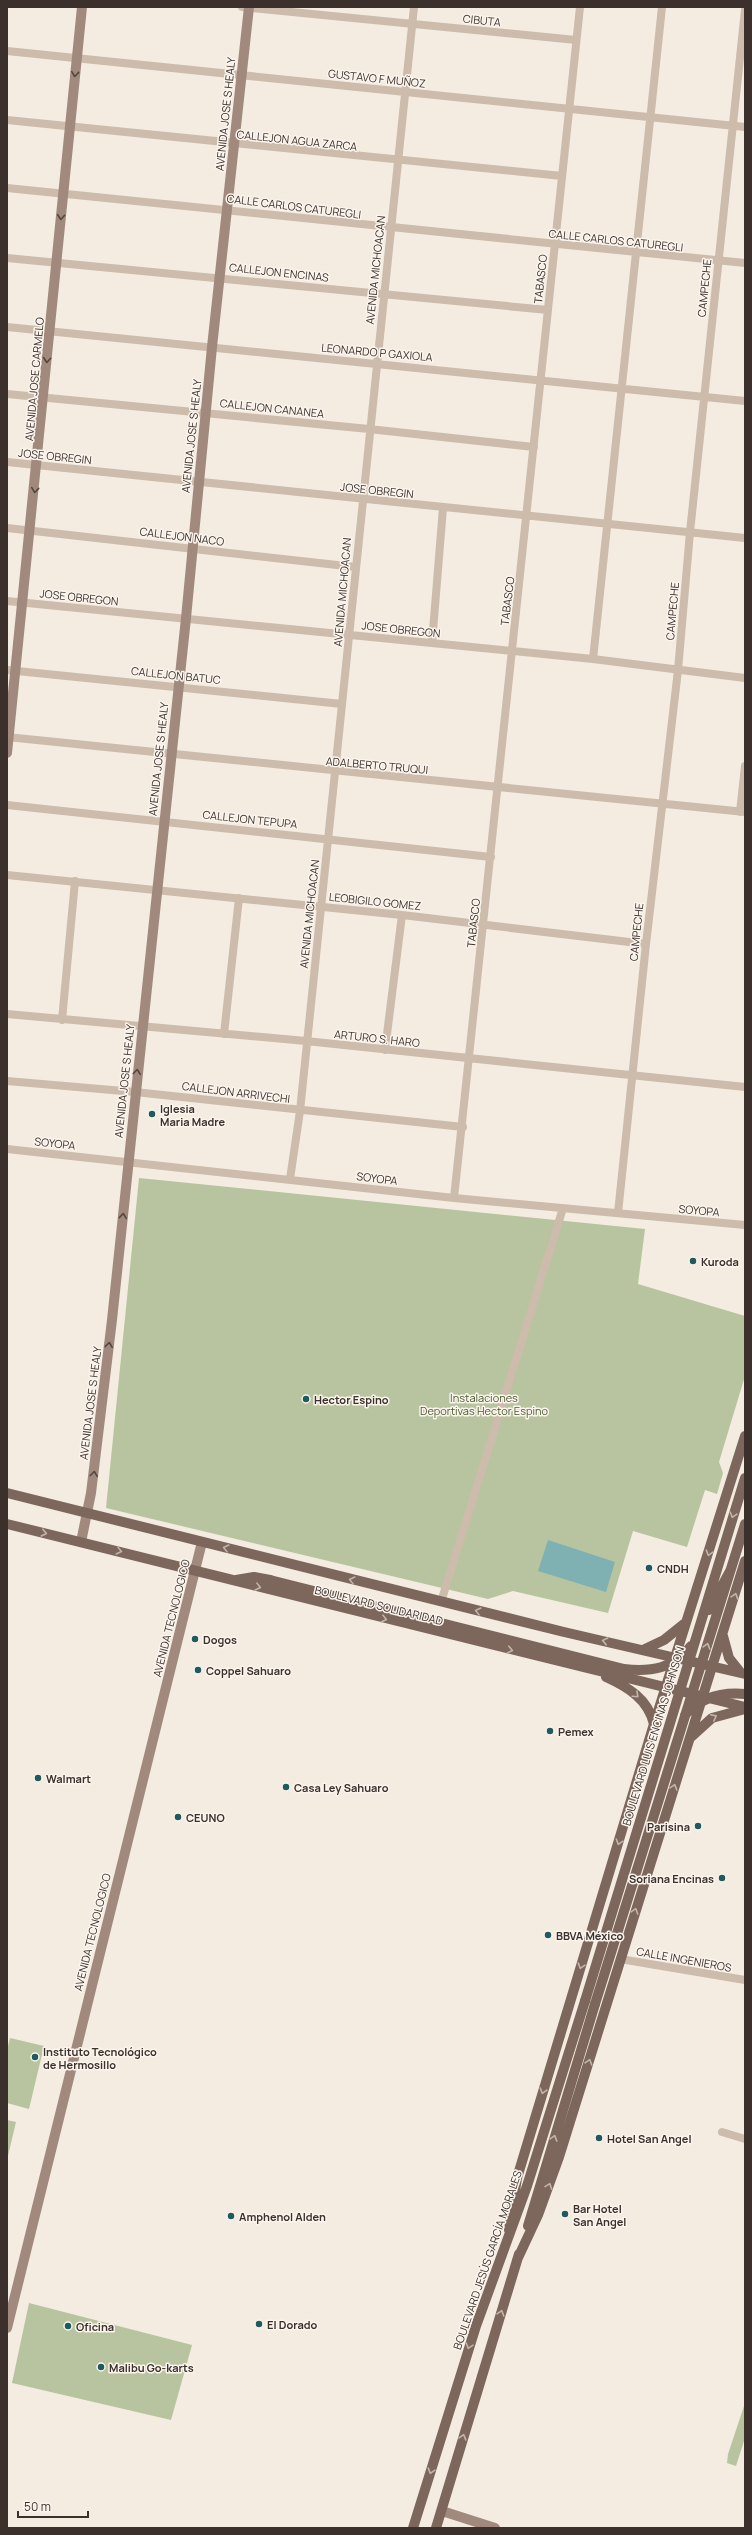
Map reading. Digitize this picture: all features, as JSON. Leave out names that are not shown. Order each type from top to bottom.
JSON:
[{"type":"main road","points":[[509,2230],[517,2178],[665,1686],[745,1436]]},
{"type":"main road","name":"BOULEVARD LUIS ENCINAS JOHNSON","points":[[585,2001],[648,1789],[745,1478]]},
{"type":"main road","name":"BOULEVARD SOLIDARIDAD","points":[[7,1493],[441,1602],[743,1673]]},
{"type":"main road","name":"BOULEVARD SOLIDARIDAD","points":[[7,1524],[590,1669],[665,1686],[745,1708]]},
{"type":"main road","points":[[436,2528],[595,2004],[745,1524]]},
{"type":"main road","points":[[517,2260],[538,2215],[559,2157],[745,1561]]},
{"type":"main road","points":[[232,1580],[254,1577],[270,1580],[624,1669],[644,1671],[661,1668],[677,1661],[690,1648],[730,1571]]},
{"type":"main road","points":[[643,1650],[673,1635],[686,1621]]},
{"type":"main road","points":[[723,1631],[729,1658],[743,1673]]},
{"type":"main road","points":[[590,1669],[630,1689],[638,1696],[652,1715],[654,1724]]},
{"type":"main road","points":[[648,1789],[670,1737],[679,1721],[689,1711],[716,1696],[745,1694]]},
{"type":"main road","points":[[689,1738],[712,1718],[745,1708]]},
{"type":"main road","name":"BOULEVARD JESÚS GARCÍA MORALES","points":[[413,2528],[476,2326],[509,2230],[527,2186],[585,2001]]},
{"type":"street","name":"AVENIDA JOSE CARMELO","points":[[7,753],[11,670],[22,602],[38,465],[69,126],[82,7]]},
{"type":"street","name":"CIBUTA","points":[[247,7],[576,40]]},
{"type":"street","name":"AVENIDA JOSE S HEALY","points":[[81,1542],[87,1512],[111,1328],[172,755],[212,347],[242,76],[247,7]]},
{"type":"street","name":"AVENIDA MICHOACAN","points":[[290,1179],[300,1111],[369,428],[414,7]]},
{"type":"street","name":"TABASCO","points":[[454,1198],[499,787],[580,7]]},
{"type":"street","points":[[593,659],[606,524],[622,389],[635,253],[662,7]]},
{"type":"street","name":"CAMPECHE","points":[[618,1213],[646,944],[678,670],[690,532],[745,10]]},
{"type":"street","name":"GUSTAVO F MUÑOZ","points":[[7,51],[569,110],[745,126]]},
{"type":"street","name":"CALLEJON AGUA ZARCA","points":[[7,120],[398,161],[562,176]]},
{"type":"street","name":"CALLE CARLOS CATUREGLI","points":[[7,188],[227,209],[391,228],[745,263]]},
{"type":"street","name":"CALLEJON ENCINAS","points":[[7,258],[548,310]]},
{"type":"street","name":"LEONARDO P GAXIOLA","points":[[7,327],[376,362],[745,401]]},
{"type":"street","name":"CALLEJON CANANEA","points":[[7,394],[369,428],[534,447]]},
{"type":"street","name":"JOSE OBREGIN","points":[[7,462],[745,538]]},
{"type":"street","points":[[432,643],[443,508]]},
{"type":"street","name":"CALLEJON NACO","points":[[7,528],[355,567]]},
{"type":"street","name":"JOSE OBREGON","points":[[7,601],[593,659],[745,678]]},
{"type":"street","name":"CALLEJON BATUC","points":[[11,670],[342,704]]},
{"type":"street","name":"ADALBERTO TRUQUI","points":[[8,737],[334,772],[742,812]]},
{"type":"street","points":[[742,812],[745,766]]},
{"type":"street","name":"CALLEJON TEPUPA","points":[[7,805],[328,838],[491,857]]},
{"type":"street","name":"LEOBIGILO GOMEZ","points":[[7,875],[402,914],[484,926],[646,944]]},
{"type":"street","points":[[62,1020],[75,881]]},
{"type":"street","points":[[224,1034],[239,898]]},
{"type":"street","points":[[386,1050],[402,914]]},
{"type":"street","name":"ARTURO S. HARO","points":[[7,1014],[306,1041],[633,1077],[745,1087]]},
{"type":"street","name":"CALLEJON ARRIVECHI","points":[[7,1081],[135,1092],[300,1111],[462,1127]]},
{"type":"street","name":"SOYOPA","points":[[7,1149],[454,1198],[745,1225]]},
{"type":"street","points":[[441,1602],[563,1208]]},
{"type":"street","name":"AVENIDA TECNOLOGICO","points":[[7,2328],[202,1542]]},
{"type":"street","name":"CALLE INGENIEROS","points":[[620,1959],[745,1980]]},
{"type":"street","points":[[722,2132],[745,2139]]},
{"type":"street","points":[[442,2511],[495,2528]]},
{"type":"green space","name":"Instalaciones Deportivas Hector Espino","points":[[139,1178],[645,1229],[638,1284],[745,1316],[745,1376],[719,1462],[723,1473],[717,1494],[705,1490],[687,1547],[633,1531],[608,1613],[513,1591],[488,1599],[106,1508]]},
{"type":"green space","points":[[10,2038],[44,2046],[29,2109],[7,2103],[7,2050]]},
{"type":"green space","points":[[7,2120],[16,2122],[7,2160]]},
{"type":"green space","name":"Malibu Go-karts","points":[[29,2303],[192,2345],[171,2420],[12,2383]]},
{"type":"green space","points":[[745,2403],[745,2438],[736,2466],[727,2463],[728,2454]]},
{"type":"water","points":[[548,1540],[615,1562],[606,1592],[538,1571]]},
{"type":"place","name":"Iglesia Maria Madre","points":[[152,1114]]},
{"type":"place","name":"Kuroda","points":[[693,1261]]},
{"type":"place","name":"Hector Espino","points":[[306,1399]]},
{"type":"place","name":"CNDH","points":[[649,1568]]},
{"type":"place","name":"Dogos","points":[[195,1639]]},
{"type":"place","name":"Coppel Sahuaro","points":[[198,1670]]},
{"type":"place","name":"Pemex","points":[[550,1731]]},
{"type":"place","name":"Walmart","points":[[38,1778]]},
{"type":"place","name":"Casa Ley Sahuaro","points":[[286,1787]]},
{"type":"place","name":"CEUNO","points":[[178,1817]]},
{"type":"place","name":"Parisina","points":[[698,1826]]},
{"type":"place","name":"Soriana Encinas","points":[[722,1878]]},
{"type":"place","name":"BBVA México","points":[[548,1935]]},
{"type":"place","name":"Instituto Tecnológico de Hermosillo","points":[[35,2057]]},
{"type":"place","name":"Hotel San Angel","points":[[599,2138]]},
{"type":"place","name":"Bar Hotel San Angel","points":[[565,2214]]},
{"type":"place","name":"Amphenol Alden","points":[[231,2216]]},
{"type":"place","name":"El Dorado","points":[[259,2324]]},
{"type":"place","name":"Oficina","points":[[68,2326]]},
{"type":"place","name":"Malibu Go-karts","points":[[101,2367]]}]
